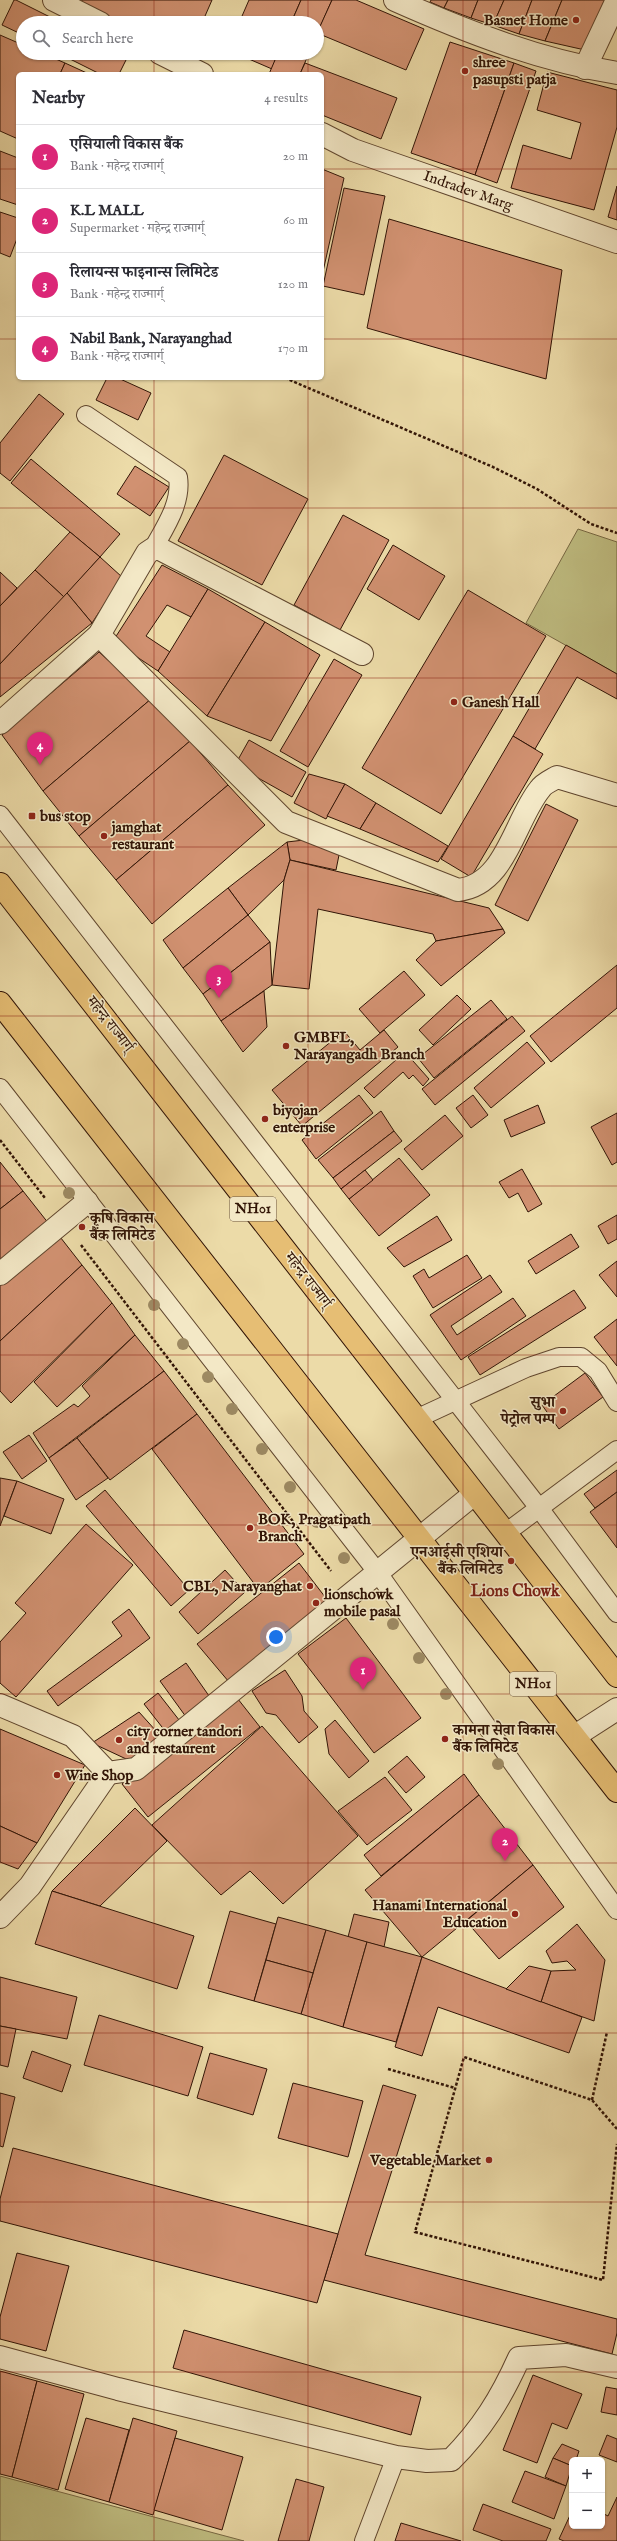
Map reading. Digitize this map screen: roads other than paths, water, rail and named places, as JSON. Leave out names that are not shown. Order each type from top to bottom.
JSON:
[{"type":"highway","name":"महेन्द्र राज्मार्ग्","points":[[0,884],[474,1494],[507,1532],[617,1676]]},
{"type":"highway","name":"NH01","points":[[0,1003],[575,1736],[617,1792]]},
{"type":"street","points":[[54,0],[86,16]]},
{"type":"street","points":[[395,0],[513,48],[585,68],[617,73]]},
{"type":"street","points":[[585,68],[617,0]]},
{"type":"street","points":[[174,60],[198,72]]},
{"type":"street","name":"Indradev Marg","points":[[324,135],[353,150],[617,242]]},
{"type":"street","points":[[0,723],[99,635],[147,553],[153,550],[160,550],[362,654]]},
{"type":"street","points":[[99,635],[286,822],[458,890],[470,888],[483,882],[497,865],[540,788],[557,777],[617,794]]},
{"type":"street","points":[[0,1274],[87,1202]]},
{"type":"street","points":[[0,1917],[30,1886],[108,1773],[136,1769],[474,1494]]},
{"type":"street","points":[[0,1705],[73,1736],[108,1773]]},
{"type":"street","points":[[575,1736],[617,1709]]},
{"type":"street","points":[[0,2357],[118,2389],[396,2457],[427,2461],[451,2460],[475,2436],[507,2386],[519,2358],[566,2356],[617,2367]]},
{"type":"lane","points":[[86,415],[178,477],[180,489],[178,500],[153,550]]},
{"type":"lane","points":[[0,815],[540,1508],[617,1613]]},
{"type":"lane","points":[[0,1088],[87,1202],[378,1572],[617,1910]]},
{"type":"lane","points":[[416,1419],[526,1368],[560,1357],[580,1357],[598,1371],[617,1402]]},
{"type":"lane","points":[[507,1532],[617,1450]]},
{"type":"lane","points":[[364,2541],[396,2457]]},
{"type":"place","name":"Basnet Home","points":[[576,20]]},
{"type":"place","name":"shree pasupsti patja","points":[[465,71]]},
{"type":"place","name":"Ganesh Hall","points":[[454,702]]},
{"type":"place","name":"Nabil Bank, Narayanghad","points":[[40,765]]},
{"type":"place","name":"bus stop","points":[[32,816]]},
{"type":"place","name":"jamghat restaurant","points":[[104,836]]},
{"type":"place","name":"रिलायन्स फाइनान्स लिमिटेड","points":[[219,998]]},
{"type":"place","name":"GMBFL, Narayangadh Branch","points":[[286,1046]]},
{"type":"place","name":"biyojan enterprise","points":[[265,1119]]},
{"type":"place","name":"कृषि विकास बैंक लिमिटेड","points":[[82,1227]]},
{"type":"place","name":"सुभा पेट्रोल पम्प","points":[[563,1411]]},
{"type":"place","name":"BOK, Pragatipath Branch","points":[[250,1528]]},
{"type":"place","name":"एनआईसी एशिया बैंक लिमिटेड","points":[[511,1561]]},
{"type":"place","name":"CBL, Narayanghat","points":[[310,1586]]},
{"type":"place","name":"lionschowk mobile pasal","points":[[316,1603]]},
{"type":"place","name":"एसियाली विकास बैंक","points":[[363,1690]]},
{"type":"place","name":"कामना सेवा विकास बैंक लिमिटेड","points":[[445,1739]]},
{"type":"place","name":"city corner tandori and restaurent","points":[[119,1740]]},
{"type":"place","name":"Wine Shop","points":[[57,1775]]},
{"type":"place","name":"K.L MALL","points":[[505,1861]]},
{"type":"place","name":"Hanami International Education","points":[[515,1914]]},
{"type":"place","name":"Vegetable Market","points":[[489,2160]]},
{"type":"district","name":"Lions Chowk","points":[[515,1592]]}]
